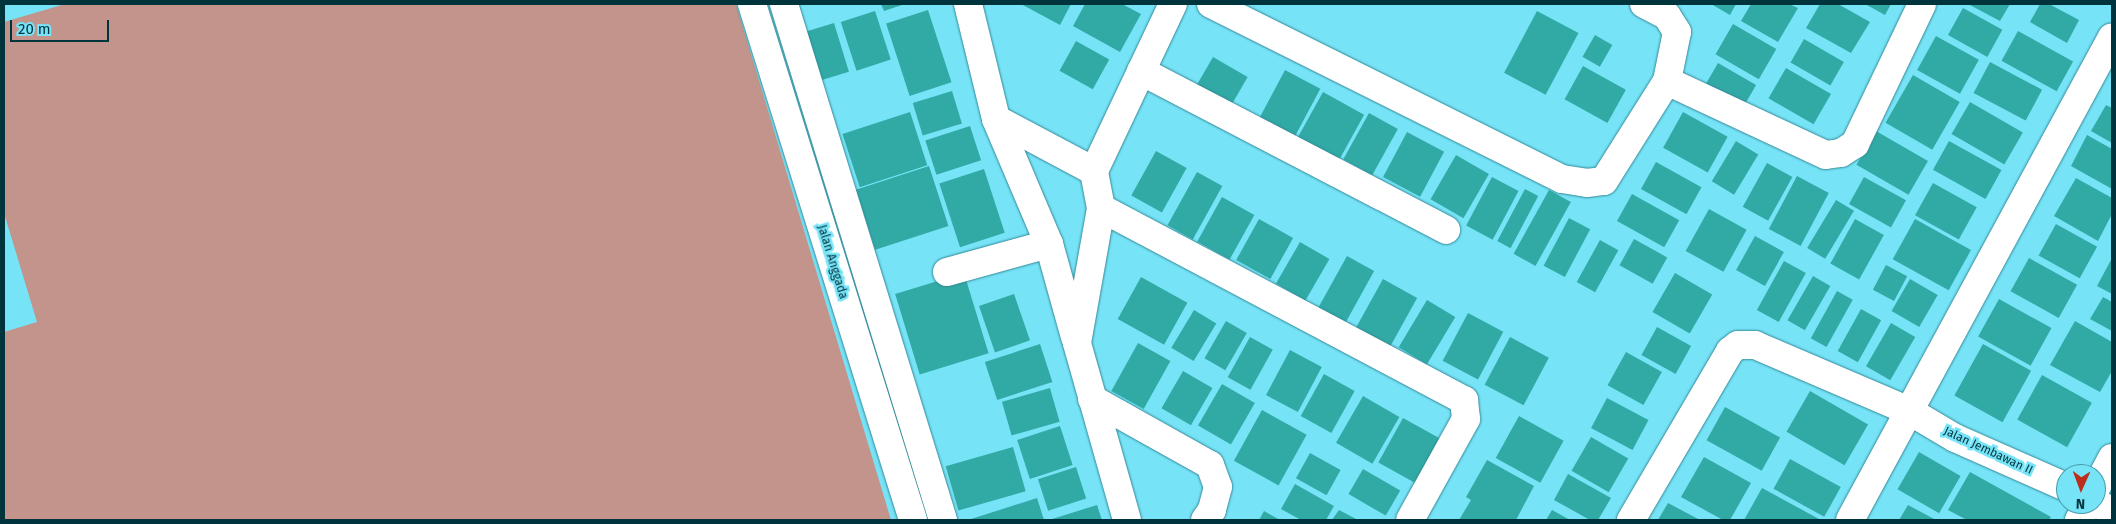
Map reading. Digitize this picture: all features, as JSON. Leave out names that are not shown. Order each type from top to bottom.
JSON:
[{"type":"street","name":"Jalan Anggada","points":[[752,4],[913,520]]},
{"type":"street","points":[[784,4],[943,520]]},
{"type":"street","points":[[968,4],[996,119],[1049,244],[1127,520]]},
{"type":"street","points":[[1077,343],[1101,208],[1094,171],[1173,4]]},
{"type":"street","points":[[1211,4],[1562,179],[1587,183],[1604,181],[1667,81],[1677,32],[1667,16],[1644,4]]},
{"type":"street","points":[[1667,81],[1826,156],[1841,153],[1854,144],[1922,4]]},
{"type":"street","points":[[1850,520],[1911,412],[2112,37]]},
{"type":"street","points":[[1141,71],[1446,230]]},
{"type":"street","points":[[996,119],[1094,171]]},
{"type":"street","points":[[1101,208],[1464,400],[1466,419],[1410,520]]},
{"type":"street","points":[[947,272],[1049,244]]},
{"type":"street","name":"Jalan Jembawan II","points":[[1631,520],[1730,351],[1738,345],[1755,345],[1911,412],[1955,438],[2056,483]]},
{"type":"street","points":[[1092,399],[1210,465],[1218,487],[1212,510],[1206,520]]},
{"type":"street","points":[[2106,469],[2112,458]]},
{"type":"shaded area","points":[[65,4],[736,4],[891,520],[4,520],[4,332],[37,322],[4,213],[4,22]]},
{"type":"building","points":[[881,4],[905,4],[884,11]]},
{"type":"building","points":[[1021,4],[1071,4],[1060,25]]},
{"type":"building","points":[[1085,4],[1122,4],[1141,14],[1120,52],[1073,26]]},
{"type":"building","points":[[1711,4],[1736,4],[1730,15]]},
{"type":"building","points":[[1751,4],[1789,4],[1798,8],[1778,42],[1741,21]]},
{"type":"building","points":[[1820,4],[1838,4],[1870,22],[1851,53],[1806,28]]},
{"type":"building","points":[[1865,4],[1891,4],[1885,15]]},
{"type":"building","points":[[1968,4],[2010,4],[2000,21]]},
{"type":"building","points":[[2040,4],[2049,4],[2079,20],[2067,43],[2030,22]]},
{"type":"building","points":[[1963,8],[2002,30],[1987,57],[1948,35]]},
{"type":"building","points":[[928,10],[951,82],[910,96],[886,24]]},
{"type":"building","points":[[875,11],[891,60],[857,71],[841,22]]},
{"type":"building","points":[[1537,11],[1578,33],[1546,95],[1504,73]]},
{"type":"building","points":[[834,23],[849,72],[809,84],[794,35]]},
{"type":"building","points":[[1733,24],[1776,49],[1759,79],[1716,54]]},
{"type":"building","points":[[2018,31],[2073,62],[2057,91],[2002,61]]},
{"type":"building","points":[[1595,35],[1612,45],[1600,67],[1582,57]]},
{"type":"building","points":[[1936,36],[1979,60],[1960,94],[1917,70]]},
{"type":"building","points":[[1804,39],[1844,62],[1830,85],[1790,62]]},
{"type":"building","points":[[1076,41],[1109,59],[1093,89],[1060,71]]},
{"type":"building","points":[[1213,57],[1248,77],[1229,109],[1194,89]]},
{"type":"building","points":[[1990,62],[2042,90],[2026,121],[1974,93]]},
{"type":"building","points":[[1718,63],[1756,85],[1744,106],[1706,84]]},
{"type":"building","points":[[1583,66],[1626,90],[1607,123],[1565,99]]},
{"type":"building","points":[[1786,68],[1831,94],[1814,124],[1768,98]]},
{"type":"building","points":[[1285,70],[1320,89],[1294,139],[1258,120]]},
{"type":"building","points":[[1913,75],[1960,102],[1932,150],[1886,123]]},
{"type":"building","points":[[952,91],[962,124],[923,136],[913,103]]},
{"type":"building","points":[[1323,92],[1364,115],[1338,161],[1297,138]]},
{"type":"building","points":[[1970,102],[2023,132],[2004,165],[1952,134]]},
{"type":"building","points":[[2106,105],[2112,108],[2112,143],[2091,131]]},
{"type":"building","points":[[910,112],[927,165],[860,187],[842,134]]},
{"type":"building","points":[[1683,112],[1728,137],[1708,173],[1663,148]]},
{"type":"building","points":[[1369,113],[1398,129],[1372,175],[1343,159]]},
{"type":"building","points":[[970,126],[981,160],[936,175],[925,141]]},
{"type":"building","points":[[1876,131],[1928,161],[1908,195],[1856,165]]},
{"type":"building","points":[[1407,132],[1444,152],[1420,197],[1383,177]]},
{"type":"building","points":[[2087,135],[2112,149],[2112,189],[2071,166]]},
{"type":"building","points":[[1736,141],[1758,154],[1734,195],[1712,181]]},
{"type":"building","points":[[1949,141],[2001,170],[1985,199],[1933,170]]},
{"type":"building","points":[[1156,151],[1187,168],[1162,213],[1131,196]]},
{"type":"building","points":[[1456,155],[1489,174],[1463,218],[1430,199]]},
{"type":"building","points":[[1656,162],[1701,187],[1686,214],[1641,189]]},
{"type":"building","points":[[1767,163],[1792,177],[1768,221],[1743,207]]},
{"type":"building","points":[[929,166],[948,226],[875,250],[856,190]]},
{"type":"building","points":[[984,169],[1005,233],[960,247],[939,184]]},
{"type":"building","points":[[1197,172],[1222,186],[1193,239],[1167,225]]},
{"type":"building","points":[[1797,176],[1829,193],[1801,246],[1769,229]]},
{"type":"building","points":[[1492,177],[1518,191],[1493,240],[1466,226]]},
{"type":"building","points":[[1864,177],[1906,200],[1891,227],[1849,204]]},
{"type":"building","points":[[2076,178],[2112,198],[2112,214],[2098,241],[2054,216]]},
{"type":"building","points":[[1933,183],[1977,207],[1959,240],[1915,215]]},
{"type":"building","points":[[1525,189],[1538,196],[1511,248],[1497,241]]},
{"type":"building","points":[[1549,190],[1571,202],[1535,266],[1514,254]]},
{"type":"building","points":[[1632,194],[1679,220],[1664,247],[1617,221]]},
{"type":"building","points":[[1222,197],[1254,215],[1230,260],[1197,242]]},
{"type":"building","points":[[1836,200],[1854,211],[1825,259],[1807,248]]},
{"type":"building","points":[[1709,209],[1747,230],[1723,272],[1686,251]]},
{"type":"building","points":[[1569,218],[1590,229],[1565,277],[1544,266]]},
{"type":"building","points":[[1259,219],[1293,238],[1270,279],[1236,260]]},
{"type":"building","points":[[1855,219],[1884,235],[1859,280],[1830,264]]},
{"type":"building","points":[[1915,219],[1971,250],[1949,290],[1893,259]]},
{"type":"building","points":[[2056,224],[2097,247],[2080,278],[2039,255]]},
{"type":"building","points":[[1755,236],[1784,252],[1765,286],[1736,270]]},
{"type":"building","points":[[1634,239],[1667,257],[1653,284],[1619,265]]},
{"type":"building","points":[[1600,240],[1618,250],[1595,292],[1577,282]]},
{"type":"building","points":[[1300,242],[1329,259],[1305,301],[1276,284]]},
{"type":"building","points":[[1347,256],[1374,271],[1346,323],[1318,308]]},
{"type":"building","points":[[2029,258],[2077,285],[2059,318],[2011,291]]},
{"type":"building","points":[[2112,258],[2112,294],[2097,286]]},
{"type":"building","points":[[1784,261],[1806,273],[1779,322],[1757,310]]},
{"type":"building","points":[[1886,265],[1907,276],[1894,301],[1873,290]]},
{"type":"building","points":[[964,273],[989,353],[920,374],[895,294]]},
{"type":"building","points":[[1675,273],[1712,294],[1690,333],[1652,312]]},
{"type":"building","points":[[1813,276],[1830,286],[1805,330],[1788,320]]},
{"type":"building","points":[[1141,277],[1187,303],[1164,345],[1118,319]]},
{"type":"building","points":[[1383,279],[1417,298],[1390,347],[1356,328]]},
{"type":"building","points":[[1910,279],[1938,295],[1919,327],[1892,311]]},
{"type":"building","points":[[1837,291],[1853,300],[1827,347],[1811,338]]},
{"type":"building","points":[[1014,294],[1030,340],[995,352],[979,306]]},
{"type":"building","points":[[2103,297],[2112,302],[2112,331],[2090,319]]},
{"type":"building","points":[[1999,299],[2051,328],[2031,366],[1978,337]]},
{"type":"building","points":[[1427,300],[1455,317],[1427,364],[1399,347]]},
{"type":"building","points":[[1861,309],[1881,320],[1858,362],[1838,351]]},
{"type":"building","points":[[1194,310],[1216,323],[1194,361],[1171,348]]},
{"type":"building","points":[[1468,313],[1503,332],[1478,379],[1443,361]]},
{"type":"building","points":[[1226,321],[1247,333],[1225,370],[1204,358]]},
{"type":"building","points":[[2075,321],[2112,342],[2112,371],[2100,392],[2050,365]]},
{"type":"building","points":[[1891,323],[1915,337],[1890,380],[1866,366]]},
{"type":"building","points":[[1657,327],[1691,346],[1676,374],[1641,355]]},
{"type":"building","points":[[1250,337],[1273,350],[1250,390],[1228,377]]},
{"type":"building","points":[[1510,337],[1549,358],[1523,405],[1485,385]]},
{"type":"building","points":[[1138,343],[1170,361],[1144,409],[1111,391]]},
{"type":"building","points":[[1040,344],[1052,382],[997,400],[985,362]]},
{"type":"building","points":[[1983,344],[2031,371],[2003,422],[1954,396]]},
{"type":"building","points":[[1290,350],[1322,367],[1298,412],[1266,395]]},
{"type":"building","points":[[1626,352],[1662,372],[1643,405],[1608,385]]},
{"type":"building","points":[[1183,371],[1212,388],[1191,425],[1162,408]]},
{"type":"building","points":[[1324,374],[1355,391],[1331,433],[1301,416]]},
{"type":"building","points":[[2042,375],[2092,403],[2067,447],[2017,420]]},
{"type":"building","points":[[1222,384],[1255,403],[1231,445],[1198,426]]},
{"type":"building","points":[[1050,388],[1060,422],[1012,435],[1002,402]]},
{"type":"building","points":[[1810,391],[1868,424],[1845,465],[1786,432]]},
{"type":"building","points":[[1363,396],[1399,417],[1372,464],[1336,443]]},
{"type":"building","points":[[1607,398],[1648,420],[1633,450],[1591,428]]},
{"type":"building","points":[[1725,407],[1780,438],[1762,471],[1707,440]]},
{"type":"building","points":[[1262,410],[1307,435],[1278,485],[1234,461]]},
{"type":"building","points":[[1519,416],[1564,441],[1540,483],[1496,458]]},
{"type":"building","points":[[1403,418],[1446,442],[1421,486],[1378,463]]},
{"type":"building","points":[[1060,426],[1073,465],[1030,479],[1017,440]]},
{"type":"building","points":[[1591,437],[1628,459],[1609,492],[1572,471]]},
{"type":"building","points":[[1013,447],[1026,491],[958,511],[946,466]]},
{"type":"building","points":[[1919,452],[1961,476],[1939,513],[1898,489]]},
{"type":"building","points":[[1310,453],[1341,470],[1327,495],[1296,478]]},
{"type":"building","points":[[1704,457],[1751,483],[1730,520],[1723,520],[1681,497]]},
{"type":"building","points":[[1790,459],[1841,487],[1824,517],[1774,489]]},
{"type":"building","points":[[1487,460],[1534,486],[1516,520],[1459,520],[1471,500],[1466,497]]},
{"type":"building","points":[[1076,467],[1086,498],[1048,511],[1038,479]]},
{"type":"building","points":[[1363,469],[1400,490],[1386,516],[1348,494]]},
{"type":"building","points":[[1970,472],[2051,517],[2049,520],[1967,520],[1948,510]]},
{"type":"building","points":[[1568,474],[1611,498],[1598,520],[1590,520],[1554,500]]},
{"type":"building","points":[[1295,484],[1334,506],[1326,520],[1301,520],[1281,509]]},
{"type":"building","points":[[1762,488],[1819,519],[1744,520]]},
{"type":"building","points":[[1037,498],[1044,520],[968,520]]},
{"type":"building","points":[[1668,503],[1700,520],[1658,520]]},
{"type":"building","points":[[1097,505],[1102,520],[1049,520]]},
{"type":"building","points":[[1908,505],[1936,520],[1899,520]]},
{"type":"building","points":[[1339,510],[1358,520],[1332,520]]},
{"type":"building","points":[[1552,510],[1570,520],[1546,520]]},
{"type":"building","points":[[1264,511],[1280,520],[1259,520]]}]
